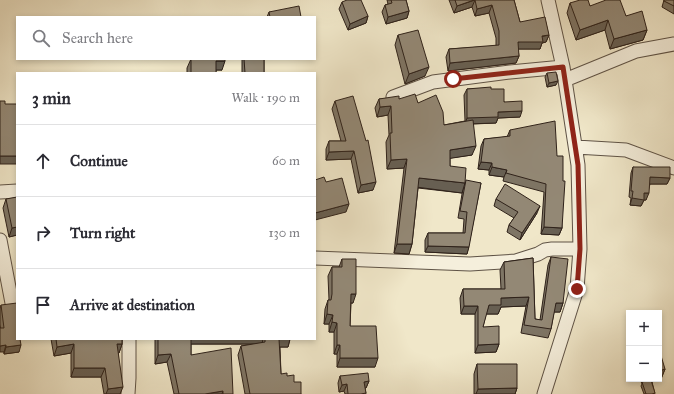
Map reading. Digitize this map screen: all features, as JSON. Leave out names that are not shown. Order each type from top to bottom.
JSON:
[{"type":"street","points":[[544,394],[577,289],[580,249],[578,165],[576,147],[564,74],[548,0]]},
{"type":"street","points":[[393,97],[433,82],[440,81],[510,72],[564,74],[636,51],[674,44]]},
{"type":"street","points":[[576,147],[626,150],[674,168]]},
{"type":"street","points":[[0,192],[16,190]]},
{"type":"street","points":[[0,240],[10,303]]},
{"type":"street","points":[[316,258],[470,264],[516,261],[538,254],[545,250],[552,249],[580,249]]},
{"type":"street","points":[[128,394],[130,378],[129,340]]},
{"type":"building","points":[[347,0],[361,0],[368,16],[350,24],[342,2]]},
{"type":"building","points":[[391,0],[406,0],[409,11],[388,17],[385,5],[392,3]]},
{"type":"building","points":[[455,0],[474,0],[457,6]]},
{"type":"building","points":[[475,0],[514,0],[520,22],[545,17],[549,35],[542,36],[543,42],[518,42],[519,56],[450,63],[449,49],[499,45],[499,31],[492,5],[477,9]]},
{"type":"building","points":[[580,0],[588,0],[590,6],[606,0],[620,0],[626,16],[642,11],[647,30],[614,39],[608,20],[580,30],[570,3]]},
{"type":"building","points":[[674,0],[674,6],[664,1]]},
{"type":"building","points":[[299,6],[301,16],[270,16],[269,12]]},
{"type":"building","points":[[418,30],[429,67],[409,74],[398,35]]},
{"type":"building","points":[[191,60],[225,60],[216,61],[216,72],[191,72]]},
{"type":"building","points":[[244,60],[264,60],[264,72],[245,72]]},
{"type":"building","points":[[556,72],[558,81],[549,83],[547,73]]},
{"type":"building","points":[[491,87],[491,89],[504,89],[504,102],[522,101],[522,111],[498,112],[498,117],[467,118],[467,89]]},
{"type":"building","points":[[415,94],[418,103],[436,95],[443,112],[444,125],[473,120],[476,146],[450,150],[450,166],[466,168],[465,183],[419,178],[412,244],[397,244],[407,159],[391,160],[391,106],[380,107],[379,99],[399,96],[399,99]]},
{"type":"building","points":[[353,96],[366,141],[368,140],[376,182],[361,185],[354,151],[329,152],[329,141],[346,141],[335,101]]},
{"type":"building","points":[[0,101],[5,101],[5,104],[16,104],[16,156],[0,156]]},
{"type":"building","points":[[555,121],[557,156],[563,156],[563,181],[565,181],[562,228],[544,227],[546,184],[506,173],[507,170],[492,167],[492,163],[481,162],[484,139],[510,136],[510,130]]},
{"type":"building","points":[[633,167],[670,167],[670,178],[650,177],[649,193],[644,193],[644,200],[632,198],[633,191],[631,191]]},
{"type":"building","points":[[324,177],[326,182],[342,178],[349,204],[316,213],[316,180]]},
{"type":"building","points":[[466,180],[481,183],[469,247],[428,246],[428,233],[465,233],[467,212],[460,211]]},
{"type":"building","points":[[505,184],[540,206],[522,233],[509,225],[518,212],[496,199]]},
{"type":"building","points":[[16,197],[16,227],[12,228],[6,199]]},
{"type":"building","points":[[551,257],[568,259],[563,303],[556,303],[551,329],[524,325],[529,297],[501,298],[501,305],[489,305],[483,327],[499,326],[499,344],[478,345],[478,306],[464,306],[463,289],[505,289],[504,262],[533,258],[535,319],[542,320]]},
{"type":"building","points":[[342,259],[356,259],[356,294],[351,294],[350,326],[376,326],[378,358],[340,358],[340,345],[337,345],[337,323],[332,322],[333,315],[327,314],[328,300],[331,300],[332,294],[332,267],[342,267]]},
{"type":"building","points":[[16,303],[16,340],[20,340],[21,345],[6,347],[6,345],[0,346],[0,328],[4,328],[1,305]]},
{"type":"building","points":[[56,340],[122,340],[122,344],[117,344],[123,387],[108,389],[105,368],[74,368],[74,344],[57,347]]},
{"type":"building","points":[[158,340],[191,340],[191,355],[231,348],[233,394],[223,394],[223,391],[205,394],[179,394],[171,354],[158,355]]},
{"type":"building","points":[[265,340],[279,340],[281,374],[287,373],[287,376],[294,375],[294,382],[301,382],[301,394],[250,394],[241,346],[265,342]]},
{"type":"building","points":[[662,359],[665,369],[662,370]]},
{"type":"building","points":[[477,364],[517,364],[517,388],[478,389]]},
{"type":"building","points":[[368,373],[369,381],[364,382],[366,393],[348,394],[347,384],[342,385],[340,376]]},
{"type":"building","points":[[642,382],[652,382],[655,393],[646,394]]},
{"type":"route","points":[[453,79],[563,67],[578,165],[580,249],[577,289]]}]
